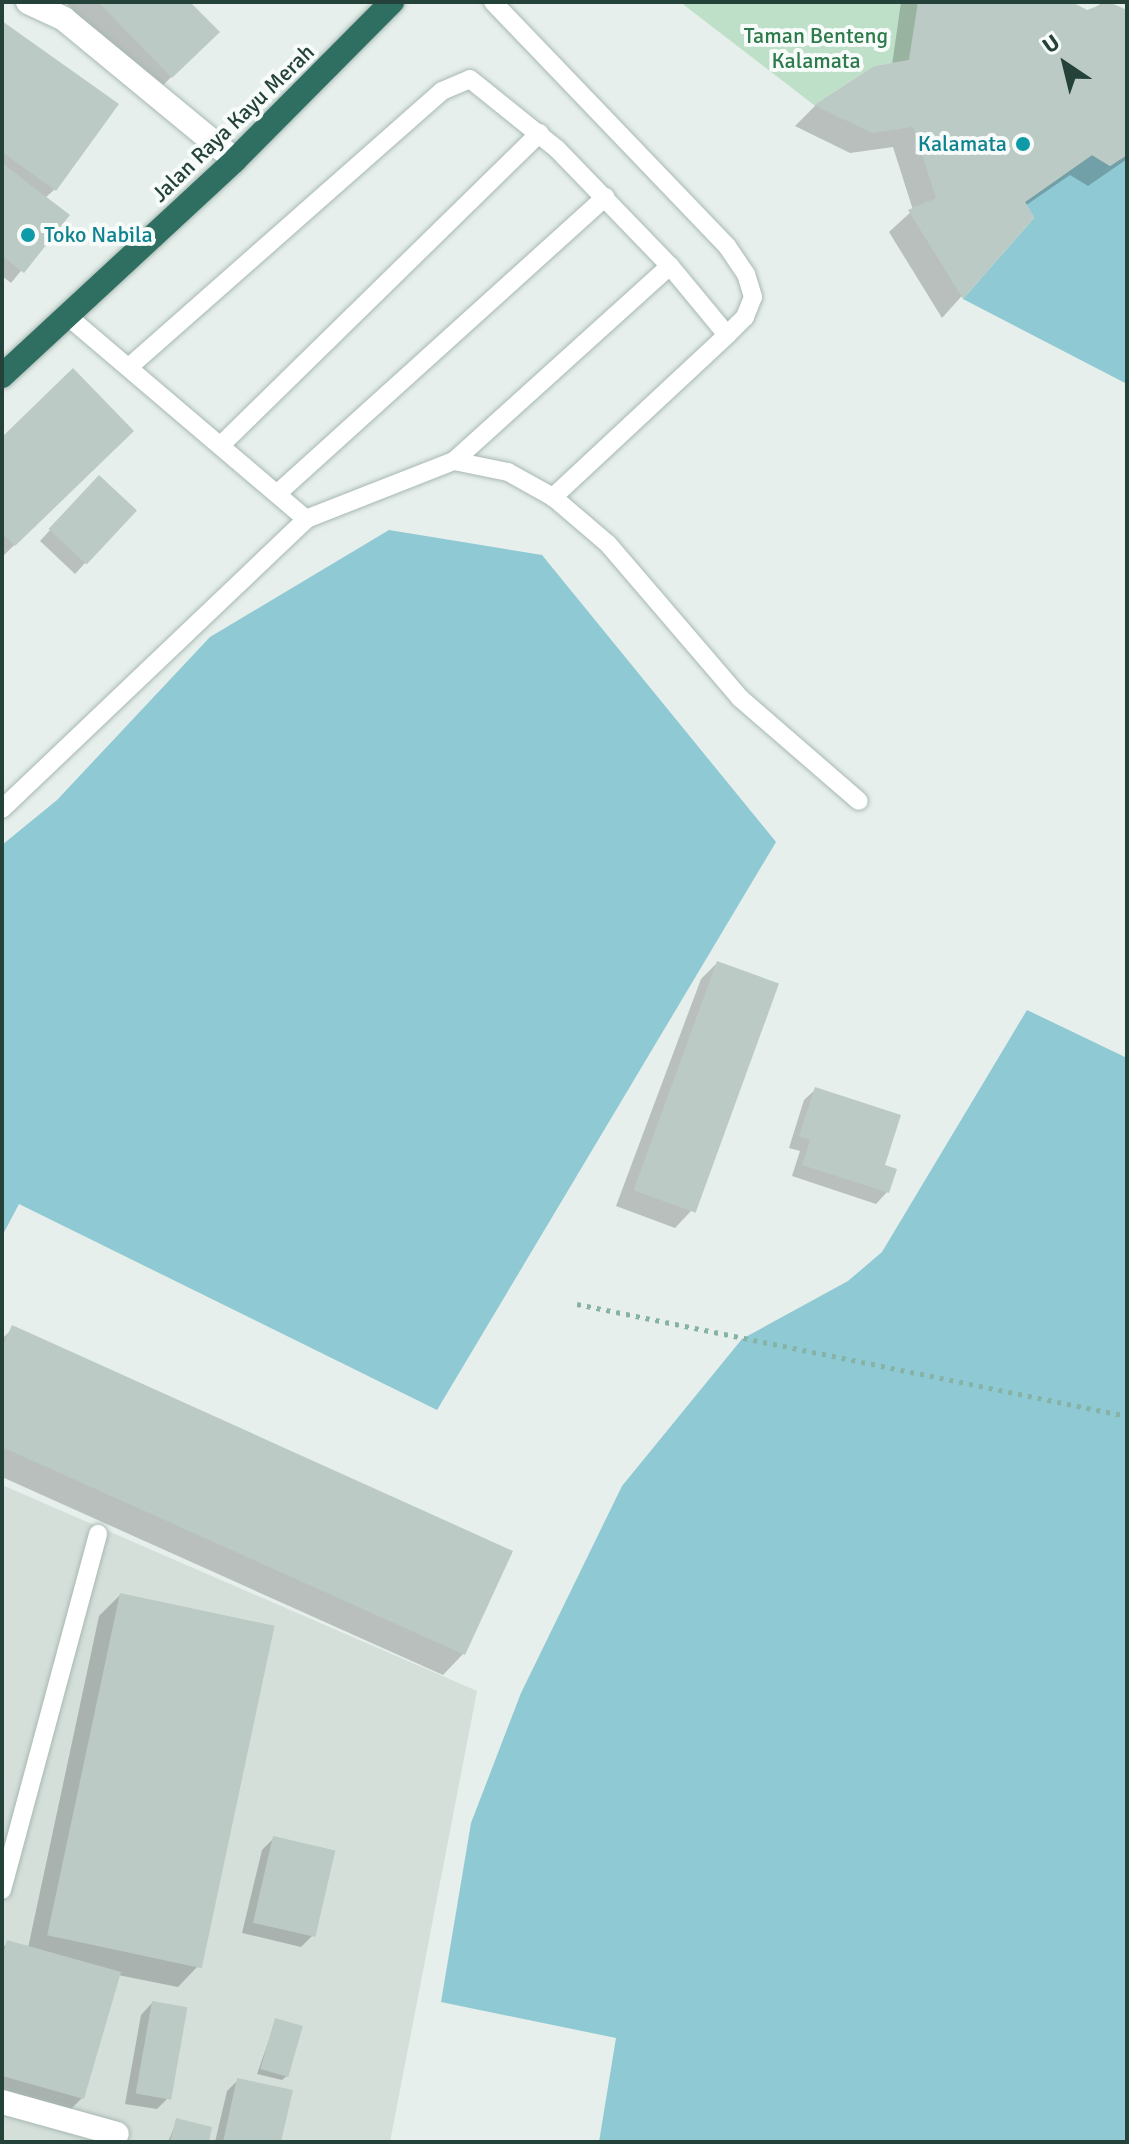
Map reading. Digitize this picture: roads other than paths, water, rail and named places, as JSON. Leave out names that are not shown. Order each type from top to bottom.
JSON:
[{"type":"highway","name":"Jalan Raya Kayu Merah","points":[[2,376],[70,318],[235,160],[392,2]]},
{"type":"street","points":[[28,2],[64,19],[235,160]]},
{"type":"street","points":[[2,2102],[117,2134]]},
{"type":"lane","points":[[493,2],[727,246],[753,297],[745,317],[553,497]]},
{"type":"lane","points":[[129,367],[442,91],[470,79],[540,133],[605,197],[670,266],[727,335]]},
{"type":"lane","points":[[221,445],[540,133]]},
{"type":"lane","points":[[279,492],[605,197]]},
{"type":"lane","points":[[2,809],[306,519],[454,461],[670,266]]},
{"type":"lane","points":[[70,318],[279,492],[306,519]]},
{"type":"lane","points":[[454,461],[508,472],[553,497],[608,544],[740,698],[859,801]]},
{"type":"lane","points":[[2,1890],[98,1534]]},
{"type":"water","points":[[1092,155],[1110,166],[1127,155],[1127,384],[963,299],[1034,218],[1025,202]]},
{"type":"water","points":[[389,530],[542,555],[776,842],[437,1410],[19,1204],[2,1236],[2,845],[57,800],[210,637]]},
{"type":"water","points":[[1027,1010],[1127,1058],[1127,2142],[599,2142],[616,2038],[441,2002],[471,1823],[521,1693],[622,1486],[742,1339],[848,1281],[882,1252]]},
{"type":"place","name":"Kalamata","points":[[1023,144]]},
{"type":"place","name":"Toko Nabila","points":[[28,235]]},
{"type":"park label","name":"Taman Benteng Kalamata","points":[[816,48]]}]
